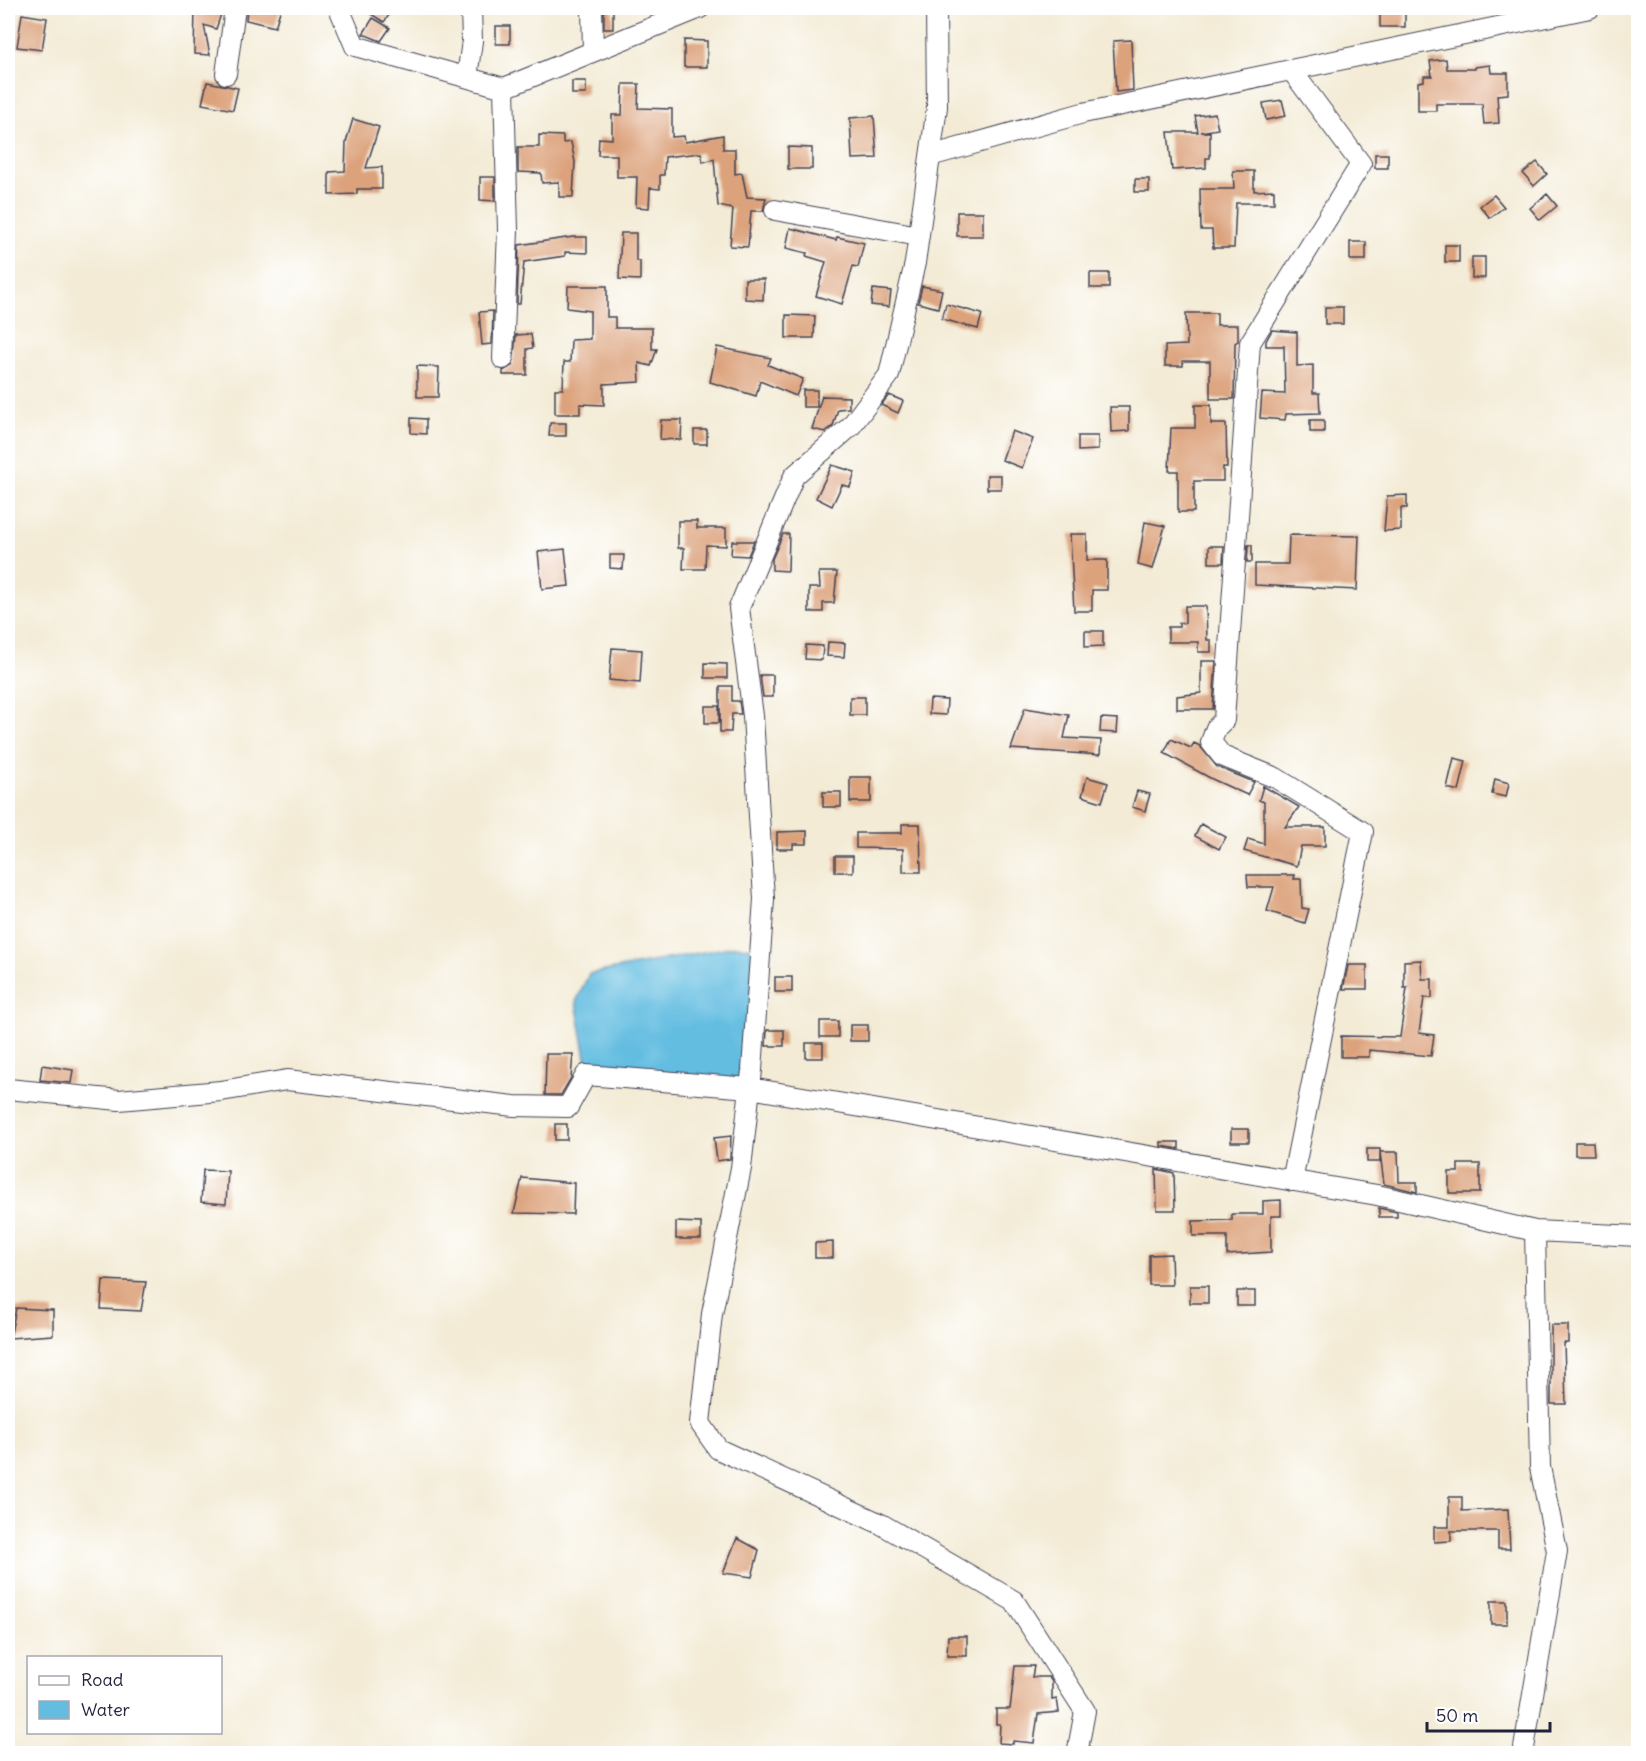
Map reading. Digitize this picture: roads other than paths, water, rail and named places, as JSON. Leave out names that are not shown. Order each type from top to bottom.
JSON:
[{"type":"street","points":[[226,74],[235,8]]},
{"type":"street","points":[[339,8],[355,46],[504,88],[700,8]]},
{"type":"street","points":[[467,77],[472,42],[471,8]]},
{"type":"street","points":[[592,8],[593,51]]},
{"type":"street","points":[[936,8],[937,107],[919,236],[890,375],[851,426],[794,476],[739,608],[753,716],[764,899],[750,1088],[741,1168],[712,1314],[700,1423],[718,1449],[881,1524],[1014,1601],[1085,1711],[1077,1754]]},
{"type":"street","points":[[930,156],[1083,113],[1590,8]]},
{"type":"street","points":[[1292,71],[1361,164],[1250,343],[1224,720],[1216,729],[1211,742],[1222,756],[1276,778],[1363,832],[1292,1181]]},
{"type":"street","points":[[503,358],[508,230],[504,88]]},
{"type":"street","points":[[775,210],[919,236]]},
{"type":"street","points":[[8,1089],[119,1100],[221,1090],[287,1080],[514,1106],[568,1107],[586,1075],[750,1088],[1377,1195],[1535,1231],[1638,1236]]},
{"type":"street","points":[[1523,1754],[1557,1551],[1540,1467],[1535,1231]]},
{"type":"water","points":[[735,946],[755,948],[746,1043],[738,1080],[588,1068],[576,1002],[589,974]]}]
